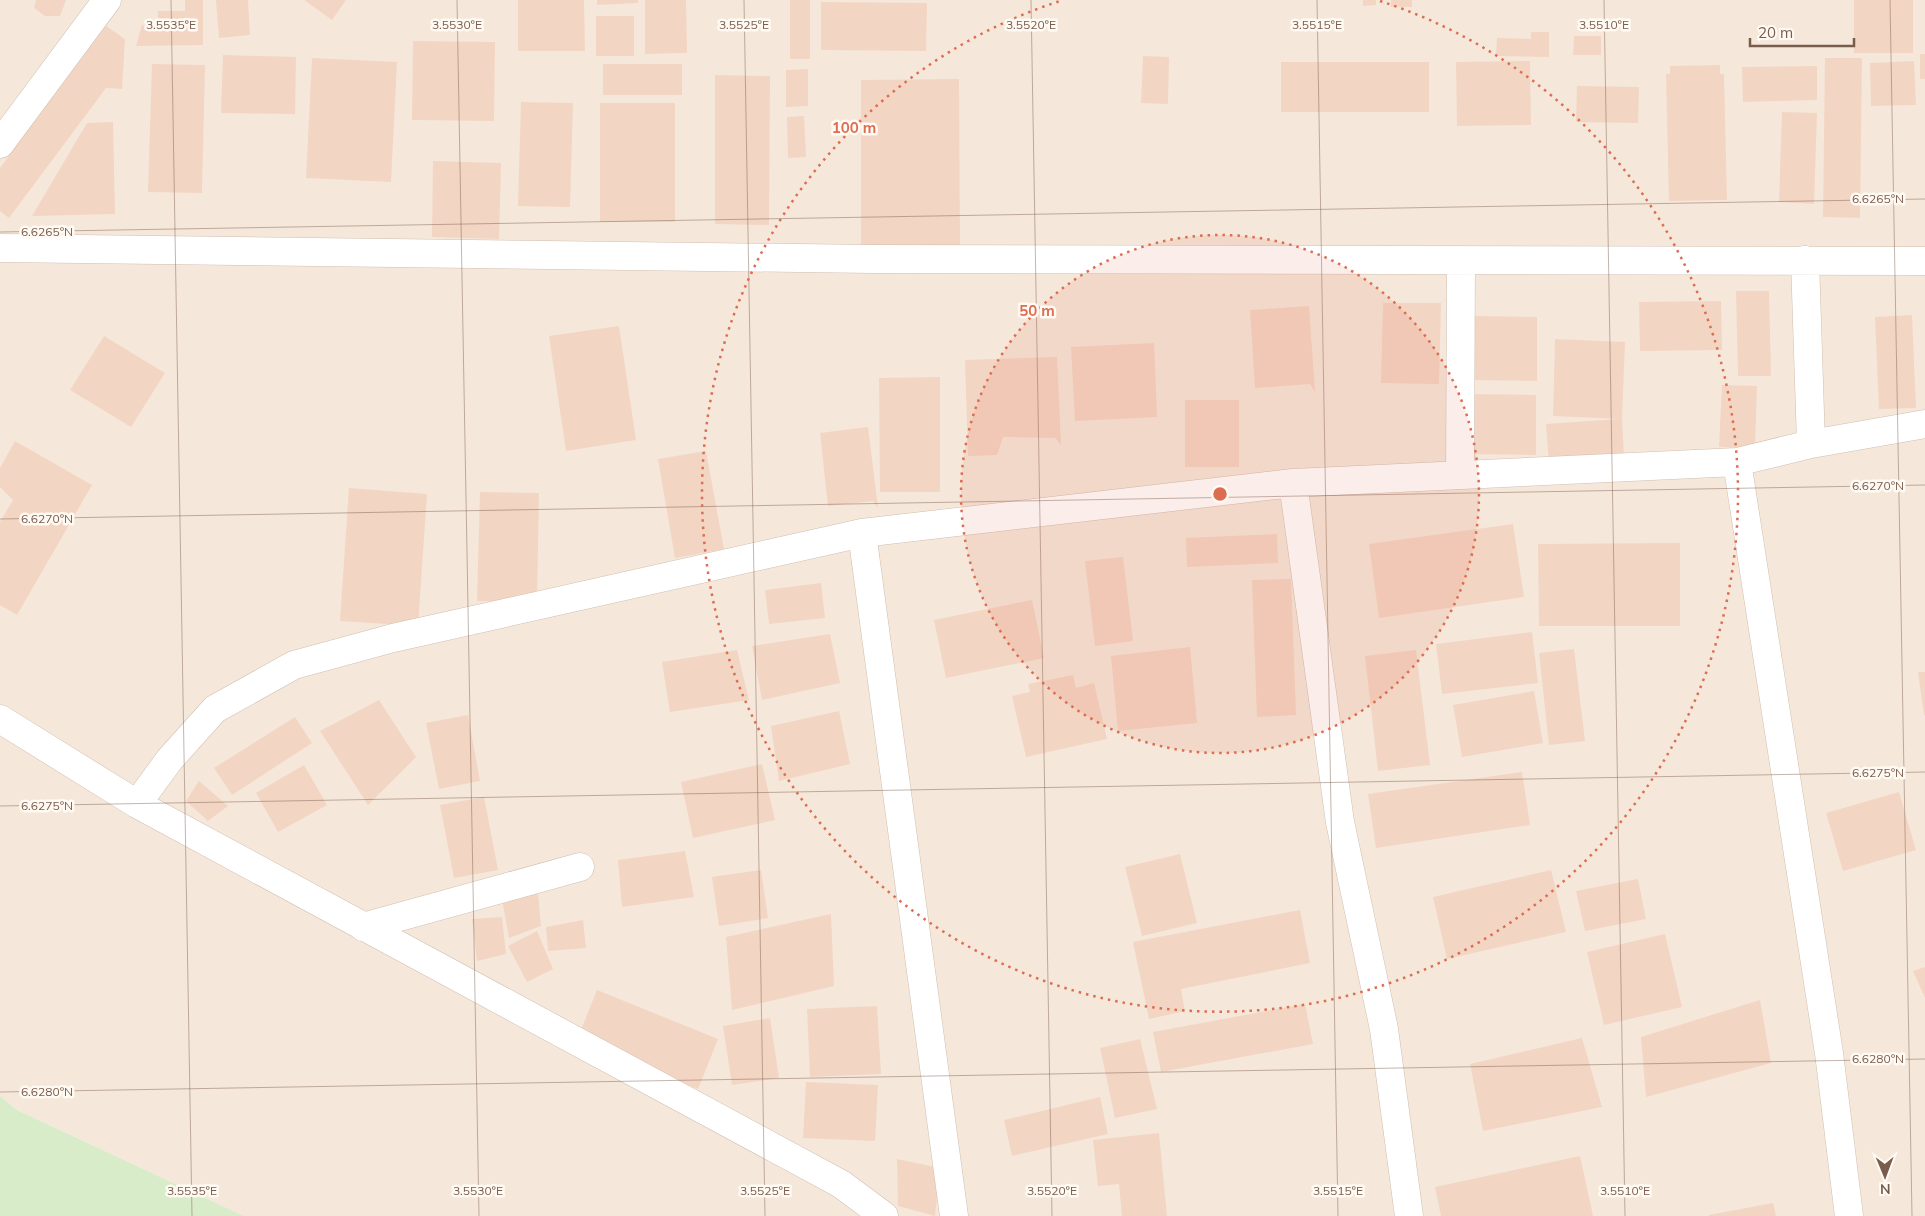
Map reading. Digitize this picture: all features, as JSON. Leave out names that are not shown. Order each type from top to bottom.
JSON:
[{"type":"street","points":[[0,144],[107,0]]},
{"type":"street","points":[[0,248],[883,259],[1925,260]]},
{"type":"street","points":[[1460,475],[1461,260]]},
{"type":"street","points":[[1805,260],[1811,444]]},
{"type":"street","points":[[137,804],[170,758],[215,709],[294,665],[393,638],[862,533],[1293,483],[1737,462],[1811,444],[1925,424]]},
{"type":"street","points":[[1737,462],[1829,1054],[1850,1216]]},
{"type":"street","points":[[1293,483],[1340,822],[1384,1029],[1409,1216]]},
{"type":"street","points":[[862,533],[954,1216]]},
{"type":"street","points":[[0,719],[137,804],[841,1184],[884,1216]]},
{"type":"street","points":[[363,927],[580,867]]},
{"type":"shaded area","points":[[0,0],[1925,0],[1925,1216],[244,1216],[17,1110],[0,1096]]},
{"type":"green space","points":[[0,1096],[17,1110],[244,1216],[0,1216]]},
{"type":"building","points":[[36,0],[66,0],[60,16],[45,16],[34,8]]},
{"type":"building","points":[[185,0],[203,0],[203,45],[136,46],[142,25],[158,28],[158,11],[185,11]]},
{"type":"building","points":[[216,0],[248,0],[250,35],[219,38]]},
{"type":"building","points":[[304,0],[346,0],[332,20]]},
{"type":"building","points":[[518,0],[584,0],[585,51],[518,51]]},
{"type":"building","points":[[597,0],[638,0],[638,3],[597,5]]},
{"type":"building","points":[[645,0],[686,0],[687,53],[645,54]]},
{"type":"building","points":[[790,0],[810,0],[810,59],[790,59]]},
{"type":"building","points":[[1363,0],[1376,0],[1376,5],[1363,6]]},
{"type":"building","points":[[1391,0],[1412,0],[1412,7],[1391,7]]},
{"type":"building","points":[[1854,0],[1913,0],[1913,53],[1854,53]]},
{"type":"building","points":[[821,2],[927,3],[926,51],[821,50]]},
{"type":"building","points":[[596,16],[634,16],[634,56],[596,56]]},
{"type":"building","points":[[106,26],[125,39],[122,89],[106,88],[9,218],[0,211],[0,168]]},
{"type":"building","points":[[1531,32],[1549,32],[1549,57],[1496,56],[1497,38],[1531,39]]},
{"type":"building","points":[[1574,36],[1601,36],[1601,55],[1573,55]]},
{"type":"building","points":[[413,41],[495,42],[494,121],[412,120]]},
{"type":"building","points":[[1920,54],[1925,54],[1925,79],[1920,79]]},
{"type":"building","points":[[223,55],[296,57],[295,114],[221,113]]},
{"type":"building","points":[[1143,56],[1169,57],[1168,104],[1141,103]]},
{"type":"building","points":[[312,58],[397,62],[391,182],[306,178]]},
{"type":"building","points":[[1825,58],[1862,58],[1860,218],[1823,217]]},
{"type":"building","points":[[1530,61],[1531,125],[1457,126],[1456,62]]},
{"type":"building","points":[[1914,61],[1916,105],[1871,106],[1870,63]]},
{"type":"building","points":[[1281,62],[1429,62],[1429,112],[1281,112]]},
{"type":"building","points":[[152,64],[205,65],[202,193],[148,192]]},
{"type":"building","points":[[603,64],[682,64],[682,95],[603,95]]},
{"type":"building","points":[[1720,65],[1720,74],[1724,74],[1727,200],[1669,201],[1666,74],[1670,74],[1670,66]]},
{"type":"building","points":[[1817,66],[1817,100],[1743,102],[1742,67]]},
{"type":"building","points":[[808,69],[808,106],[786,107],[786,70]]},
{"type":"building","points":[[715,75],[770,76],[769,225],[715,224]]},
{"type":"building","points":[[959,79],[960,249],[861,250],[861,80]]},
{"type":"building","points":[[1577,86],[1639,87],[1638,123],[1576,122]]},
{"type":"building","points":[[521,102],[573,103],[570,207],[518,206]]},
{"type":"building","points":[[600,103],[675,103],[675,222],[600,222]]},
{"type":"building","points":[[1782,112],[1817,113],[1814,204],[1779,202]]},
{"type":"building","points":[[804,116],[806,157],[788,158],[787,117]]},
{"type":"building","points":[[113,122],[115,214],[32,216],[87,123]]},
{"type":"building","points":[[433,161],[501,163],[499,239],[432,237]]},
{"type":"building","points":[[1736,291],[1769,291],[1771,376],[1738,376]]},
{"type":"building","points":[[1721,301],[1722,350],[1640,351],[1639,302]]},
{"type":"building","points":[[1383,303],[1441,303],[1439,384],[1381,383]]},
{"type":"building","points":[[1309,306],[1315,392],[1310,384],[1255,388],[1250,310]]},
{"type":"building","points":[[1912,315],[1916,408],[1879,409],[1875,317]]},
{"type":"building","points":[[1470,316],[1537,317],[1537,381],[1468,380]]},
{"type":"building","points":[[619,326],[636,440],[566,451],[549,336]]},
{"type":"building","points":[[104,336],[165,373],[131,427],[70,390]]},
{"type":"building","points":[[1555,339],[1625,342],[1622,418],[1624,457],[1549,463],[1546,424],[1620,419],[1553,416]]},
{"type":"building","points":[[1154,343],[1157,417],[1075,421],[1071,347]]},
{"type":"building","points":[[1057,357],[1061,445],[1055,438],[1003,437],[997,455],[968,456],[965,360]]},
{"type":"building","points":[[940,377],[940,492],[880,492],[879,378]]},
{"type":"building","points":[[1722,385],[1757,386],[1755,448],[1719,447]]},
{"type":"building","points":[[1466,394],[1536,395],[1536,455],[1466,454]]},
{"type":"building","points":[[1185,400],[1239,400],[1239,467],[1185,467]]},
{"type":"building","points":[[868,427],[878,508],[873,501],[828,506],[820,433]]},
{"type":"building","points":[[15,441],[92,485],[17,615],[0,605],[0,522],[13,500],[0,487],[0,468]]},
{"type":"building","points":[[706,451],[724,549],[675,558],[658,459]]},
{"type":"building","points":[[349,488],[427,494],[418,626],[340,621]]},
{"type":"building","points":[[480,492],[539,493],[537,602],[477,601]]},
{"type":"building","points":[[1513,524],[1524,597],[1379,618],[1369,544]]},
{"type":"building","points":[[1277,534],[1278,563],[1187,567],[1186,538]]},
{"type":"building","points":[[1680,543],[1680,626],[1539,626],[1538,544]]},
{"type":"building","points":[[1123,557],[1133,641],[1095,646],[1085,561]]},
{"type":"building","points":[[1291,579],[1296,715],[1257,717],[1252,580]]},
{"type":"building","points":[[821,583],[825,618],[769,624],[765,590]]},
{"type":"building","points":[[1032,600],[1044,658],[946,678],[934,620]]},
{"type":"building","points":[[1532,632],[1538,683],[1442,694],[1436,644]]},
{"type":"building","points":[[830,634],[840,683],[762,700],[752,646]]},
{"type":"building","points":[[1190,647],[1197,723],[1118,731],[1111,656]]},
{"type":"building","points":[[1574,649],[1585,741],[1549,745],[1539,653]]},
{"type":"building","points":[[737,650],[749,700],[670,712],[662,662]]},
{"type":"building","points":[[1416,650],[1430,765],[1378,771],[1365,656]]},
{"type":"building","points":[[1918,672],[1925,672],[1925,715],[1924,715]]},
{"type":"building","points":[[1073,675],[1076,688],[1094,683],[1107,739],[1026,757],[1012,696],[1030,692],[1028,684]]},
{"type":"building","points":[[1534,691],[1543,743],[1462,757],[1453,705]]},
{"type":"building","points":[[379,700],[416,757],[368,805],[320,731]]},
{"type":"building","points":[[839,711],[850,764],[779,781],[771,726]]},
{"type":"building","points":[[468,715],[480,781],[439,789],[426,723]]},
{"type":"building","points":[[295,717],[312,743],[232,795],[214,768]]},
{"type":"building","points":[[762,764],[775,820],[693,838],[681,782]]},
{"type":"building","points":[[304,765],[327,805],[278,832],[256,793]]},
{"type":"building","points":[[1522,772],[1530,825],[1376,848],[1368,794]]},
{"type":"building","points":[[199,781],[228,806],[208,821],[186,801]]},
{"type":"building","points":[[1899,792],[1916,850],[1843,871],[1826,813]]},
{"type":"building","points":[[484,797],[498,870],[454,878],[440,805]]},
{"type":"building","points":[[685,851],[694,897],[622,907],[618,860]]},
{"type":"building","points":[[1180,854],[1197,923],[1142,936],[1125,867]]},
{"type":"building","points":[[761,870],[768,918],[719,926],[712,877]]},
{"type":"building","points":[[1551,870],[1566,932],[1447,959],[1433,897]]},
{"type":"building","points":[[1638,879],[1646,919],[1585,931],[1576,891]]},
{"type":"building","points":[[538,894],[541,926],[509,938],[502,899]]},
{"type":"building","points":[[1300,910],[1310,963],[1181,989],[1185,1011],[1149,1019],[1133,942]]},
{"type":"building","points":[[831,914],[834,986],[732,1010],[726,937]]},
{"type":"building","points":[[502,917],[506,954],[477,961],[472,919]]},
{"type":"building","points":[[583,920],[586,948],[548,951],[546,927]]},
{"type":"building","points":[[537,931],[553,969],[527,982],[508,946]]},
{"type":"building","points":[[1665,934],[1682,1007],[1604,1025],[1587,952]]},
{"type":"building","points":[[1925,967],[1925,998],[1913,971]]},
{"type":"building","points":[[597,990],[718,1039],[698,1089],[577,1040]]},
{"type":"building","points":[[1760,1000],[1771,1063],[1646,1097],[1641,1037]]},
{"type":"building","points":[[1305,1004],[1313,1044],[1161,1072],[1153,1032]]},
{"type":"building","points":[[877,1006],[881,1074],[810,1077],[807,1009]]},
{"type":"building","points":[[770,1018],[779,1078],[732,1085],[723,1026]]},
{"type":"building","points":[[1582,1038],[1602,1107],[1483,1131],[1470,1064]]},
{"type":"building","points":[[1140,1039],[1157,1109],[1115,1118],[1100,1048]]},
{"type":"building","points":[[806,1082],[878,1085],[875,1141],[803,1138]]},
{"type":"building","points":[[1100,1097],[1108,1134],[1012,1156],[1004,1120]]},
{"type":"building","points":[[1159,1133],[1167,1216],[1122,1216],[1119,1184],[1098,1186],[1093,1140]]},
{"type":"building","points":[[1580,1156],[1593,1216],[1441,1216],[1435,1187]]},
{"type":"building","points":[[897,1159],[940,1168],[935,1216],[898,1206]]},
{"type":"building","points":[[1773,1203],[1776,1216],[1709,1216],[1709,1215]]}]
